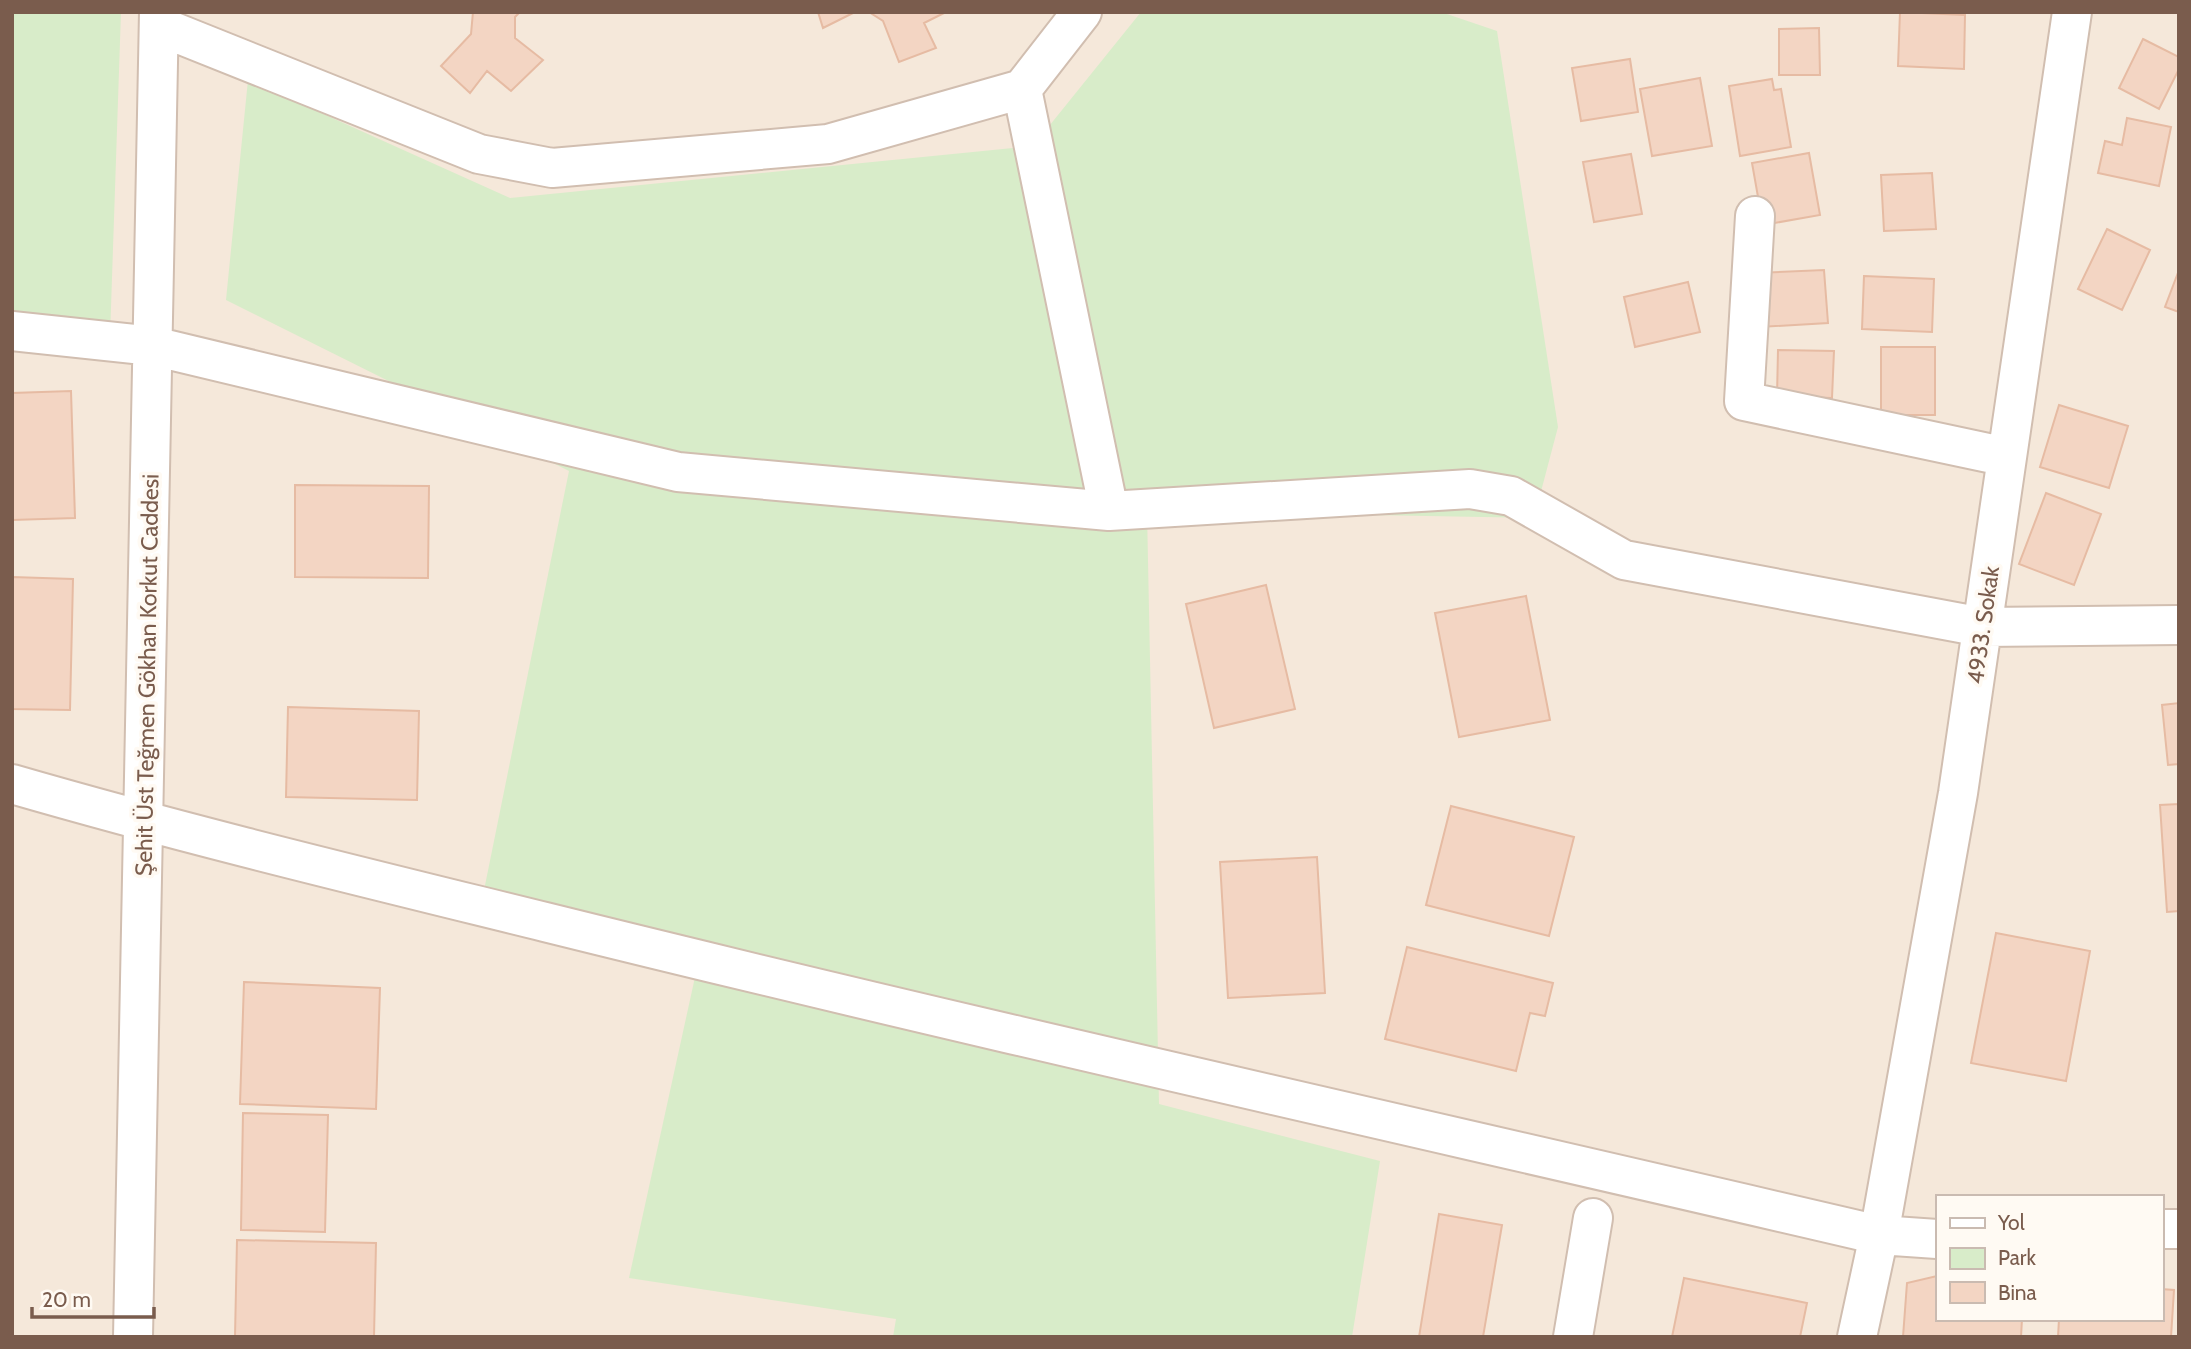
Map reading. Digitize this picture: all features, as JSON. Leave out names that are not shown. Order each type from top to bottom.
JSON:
[{"type":"street","points":[[159,19],[479,153],[552,168],[828,144],[1022,89],[1082,12]]},
{"type":"street","name":"4933. Sokak","points":[[1857,1337],[1879,1235],[1958,793],[2072,12]]},
{"type":"street","name":"Şehit Üst Teğmen Gökhan Korkut Caddesi","points":[[133,1337],[159,19]]},
{"type":"street","points":[[1022,89],[1109,511]]},
{"type":"street","points":[[1755,216],[1744,401],[2007,457]]},
{"type":"street","points":[[12,331],[153,346],[678,472],[1109,511],[1470,489],[1511,496],[1624,561],[1982,627],[2179,625]]},
{"type":"street","points":[[12,784],[144,822],[909,1012],[1879,1235],[1936,1239]]},
{"type":"street","points":[[1573,1337],[1593,1217]]},
{"type":"shaded area","points":[[12,12],[2179,12],[2179,1337],[12,1337]]},
{"type":"green space","points":[[12,12],[121,12],[110,337],[12,321]]},
{"type":"green space","points":[[1141,12],[1441,12],[1497,31],[1558,427],[1534,518],[1147,511],[1159,1104],[1380,1161],[1352,1337],[893,1337],[896,1319],[629,1278],[697,968],[480,910],[569,471],[226,300],[248,80],[510,198],[1033,146]]},
{"type":"building","points":[[473,12],[520,12],[515,17],[515,38],[543,60],[511,91],[487,71],[470,93],[441,66],[471,34]]},
{"type":"building","points":[[818,12],[855,12],[823,28]]},
{"type":"building","points":[[869,12],[946,12],[924,23],[936,48],[899,62],[883,21]]},
{"type":"building","points":[[1900,12],[1965,15],[1964,69],[1898,66]]},
{"type":"building","points":[[1819,28],[1820,75],[1779,75],[1779,29]]},
{"type":"building","points":[[2143,39],[2179,57],[2179,69],[2159,109],[2119,88]]},
{"type":"building","points":[[1630,59],[1638,112],[1581,121],[1572,68]]},
{"type":"building","points":[[1700,78],[1712,146],[1652,156],[1640,89]]},
{"type":"building","points":[[1772,79],[1774,90],[1781,89],[1791,147],[1740,156],[1729,86]]},
{"type":"building","points":[[2127,118],[2171,127],[2159,186],[2098,173],[2105,141],[2122,145]]},
{"type":"building","points":[[1809,153],[1820,215],[1763,225],[1752,163]]},
{"type":"building","points":[[1631,154],[1642,214],[1594,222],[1583,162]]},
{"type":"building","points":[[1932,173],[1936,229],[1884,231],[1881,175]]},
{"type":"building","points":[[2107,229],[2150,250],[2122,310],[2078,289]]},
{"type":"building","points":[[1824,270],[1828,323],[1759,327],[1757,273]]},
{"type":"building","points":[[2179,270],[2179,312],[2165,307]]},
{"type":"building","points":[[1864,276],[1934,279],[1932,332],[1862,329]]},
{"type":"building","points":[[1688,282],[1700,332],[1635,347],[1624,297]]},
{"type":"building","points":[[1881,347],[1935,347],[1935,415],[1881,415]]},
{"type":"building","points":[[1778,350],[1834,351],[1832,398],[1777,396]]},
{"type":"building","points":[[71,391],[75,518],[12,520],[12,393]]},
{"type":"building","points":[[2059,405],[2128,426],[2109,488],[2040,467]]},
{"type":"building","points":[[295,485],[429,486],[428,578],[295,577]]},
{"type":"building","points":[[2046,493],[2101,514],[2074,585],[2019,564]]},
{"type":"building","points":[[12,577],[73,579],[70,710],[12,709]]},
{"type":"building","points":[[1266,585],[1295,709],[1214,728],[1186,604]]},
{"type":"building","points":[[1526,596],[1550,720],[1459,737],[1435,613]]},
{"type":"building","points":[[2179,703],[2179,764],[2168,765],[2162,705]]},
{"type":"building","points":[[288,707],[419,711],[417,800],[286,797]]},
{"type":"building","points":[[2179,804],[2179,911],[2167,912],[2160,805]]},
{"type":"building","points":[[1451,806],[1574,837],[1549,936],[1426,905]]},
{"type":"building","points":[[1317,857],[1325,993],[1228,998],[1220,862]]},
{"type":"building","points":[[1996,933],[2090,951],[2066,1081],[1971,1063]]},
{"type":"building","points":[[1407,947],[1553,983],[1545,1016],[1530,1013],[1516,1071],[1385,1039]]},
{"type":"building","points":[[244,982],[380,988],[376,1109],[240,1104]]},
{"type":"building","points":[[243,1113],[328,1115],[325,1232],[241,1230]]},
{"type":"building","points":[[1439,1214],[1502,1225],[1483,1337],[1419,1337]]},
{"type":"building","points":[[237,1240],[376,1243],[374,1337],[235,1337]]},
{"type":"building","points":[[1936,1276],[1936,1321],[2022,1321],[2021,1337],[1903,1337],[1907,1283]]},
{"type":"building","points":[[1684,1278],[1807,1303],[1800,1337],[1672,1337]]},
{"type":"building","points":[[2163,1289],[2174,1290],[2171,1337],[2058,1337],[2059,1321],[2163,1321]]}]
